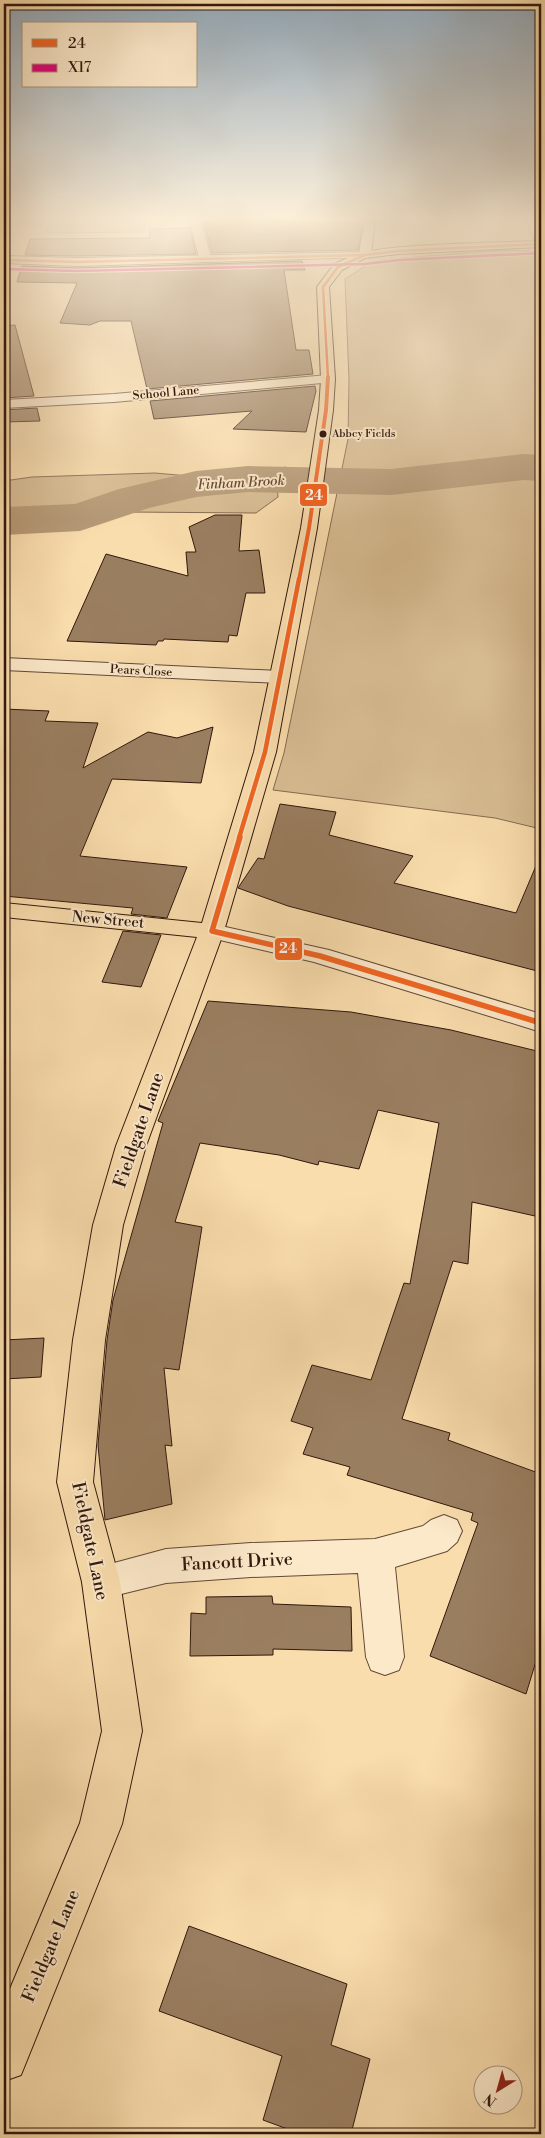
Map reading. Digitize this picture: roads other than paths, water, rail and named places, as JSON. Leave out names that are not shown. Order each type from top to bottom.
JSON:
[{"type":"main road","name":"Fieldgate Lane","points":[[4,2058],[101,1824],[122,1731],[101,1582],[75,1482],[89,1340],[108,1225],[131,1146],[212,931],[265,752],[278,678],[309,528],[319,464],[328,379],[325,320]]},
{"type":"main road","name":"New Street","points":[[4,910],[212,931]]},
{"type":"street","name":"School Lane","points":[[4,404],[105,399],[328,379]]},
{"type":"street","name":"Pears Close","points":[[4,664],[278,678]]},
{"type":"street","points":[[212,931],[320,956],[541,1023]]},
{"type":"street","name":"Fancott Drive","points":[[101,1582],[166,1566],[251,1560],[375,1556],[434,1538],[444,1532]]},
{"type":"street","points":[[375,1556],[386,1657]]},
{"type":"waterway","name":"Finham Brook","points":[[4,521],[80,517],[135,498],[196,484],[248,479],[391,482],[523,467],[541,468]]},
{"type":"place","name":"Abbey Fields","points":[[323,434]]}]
